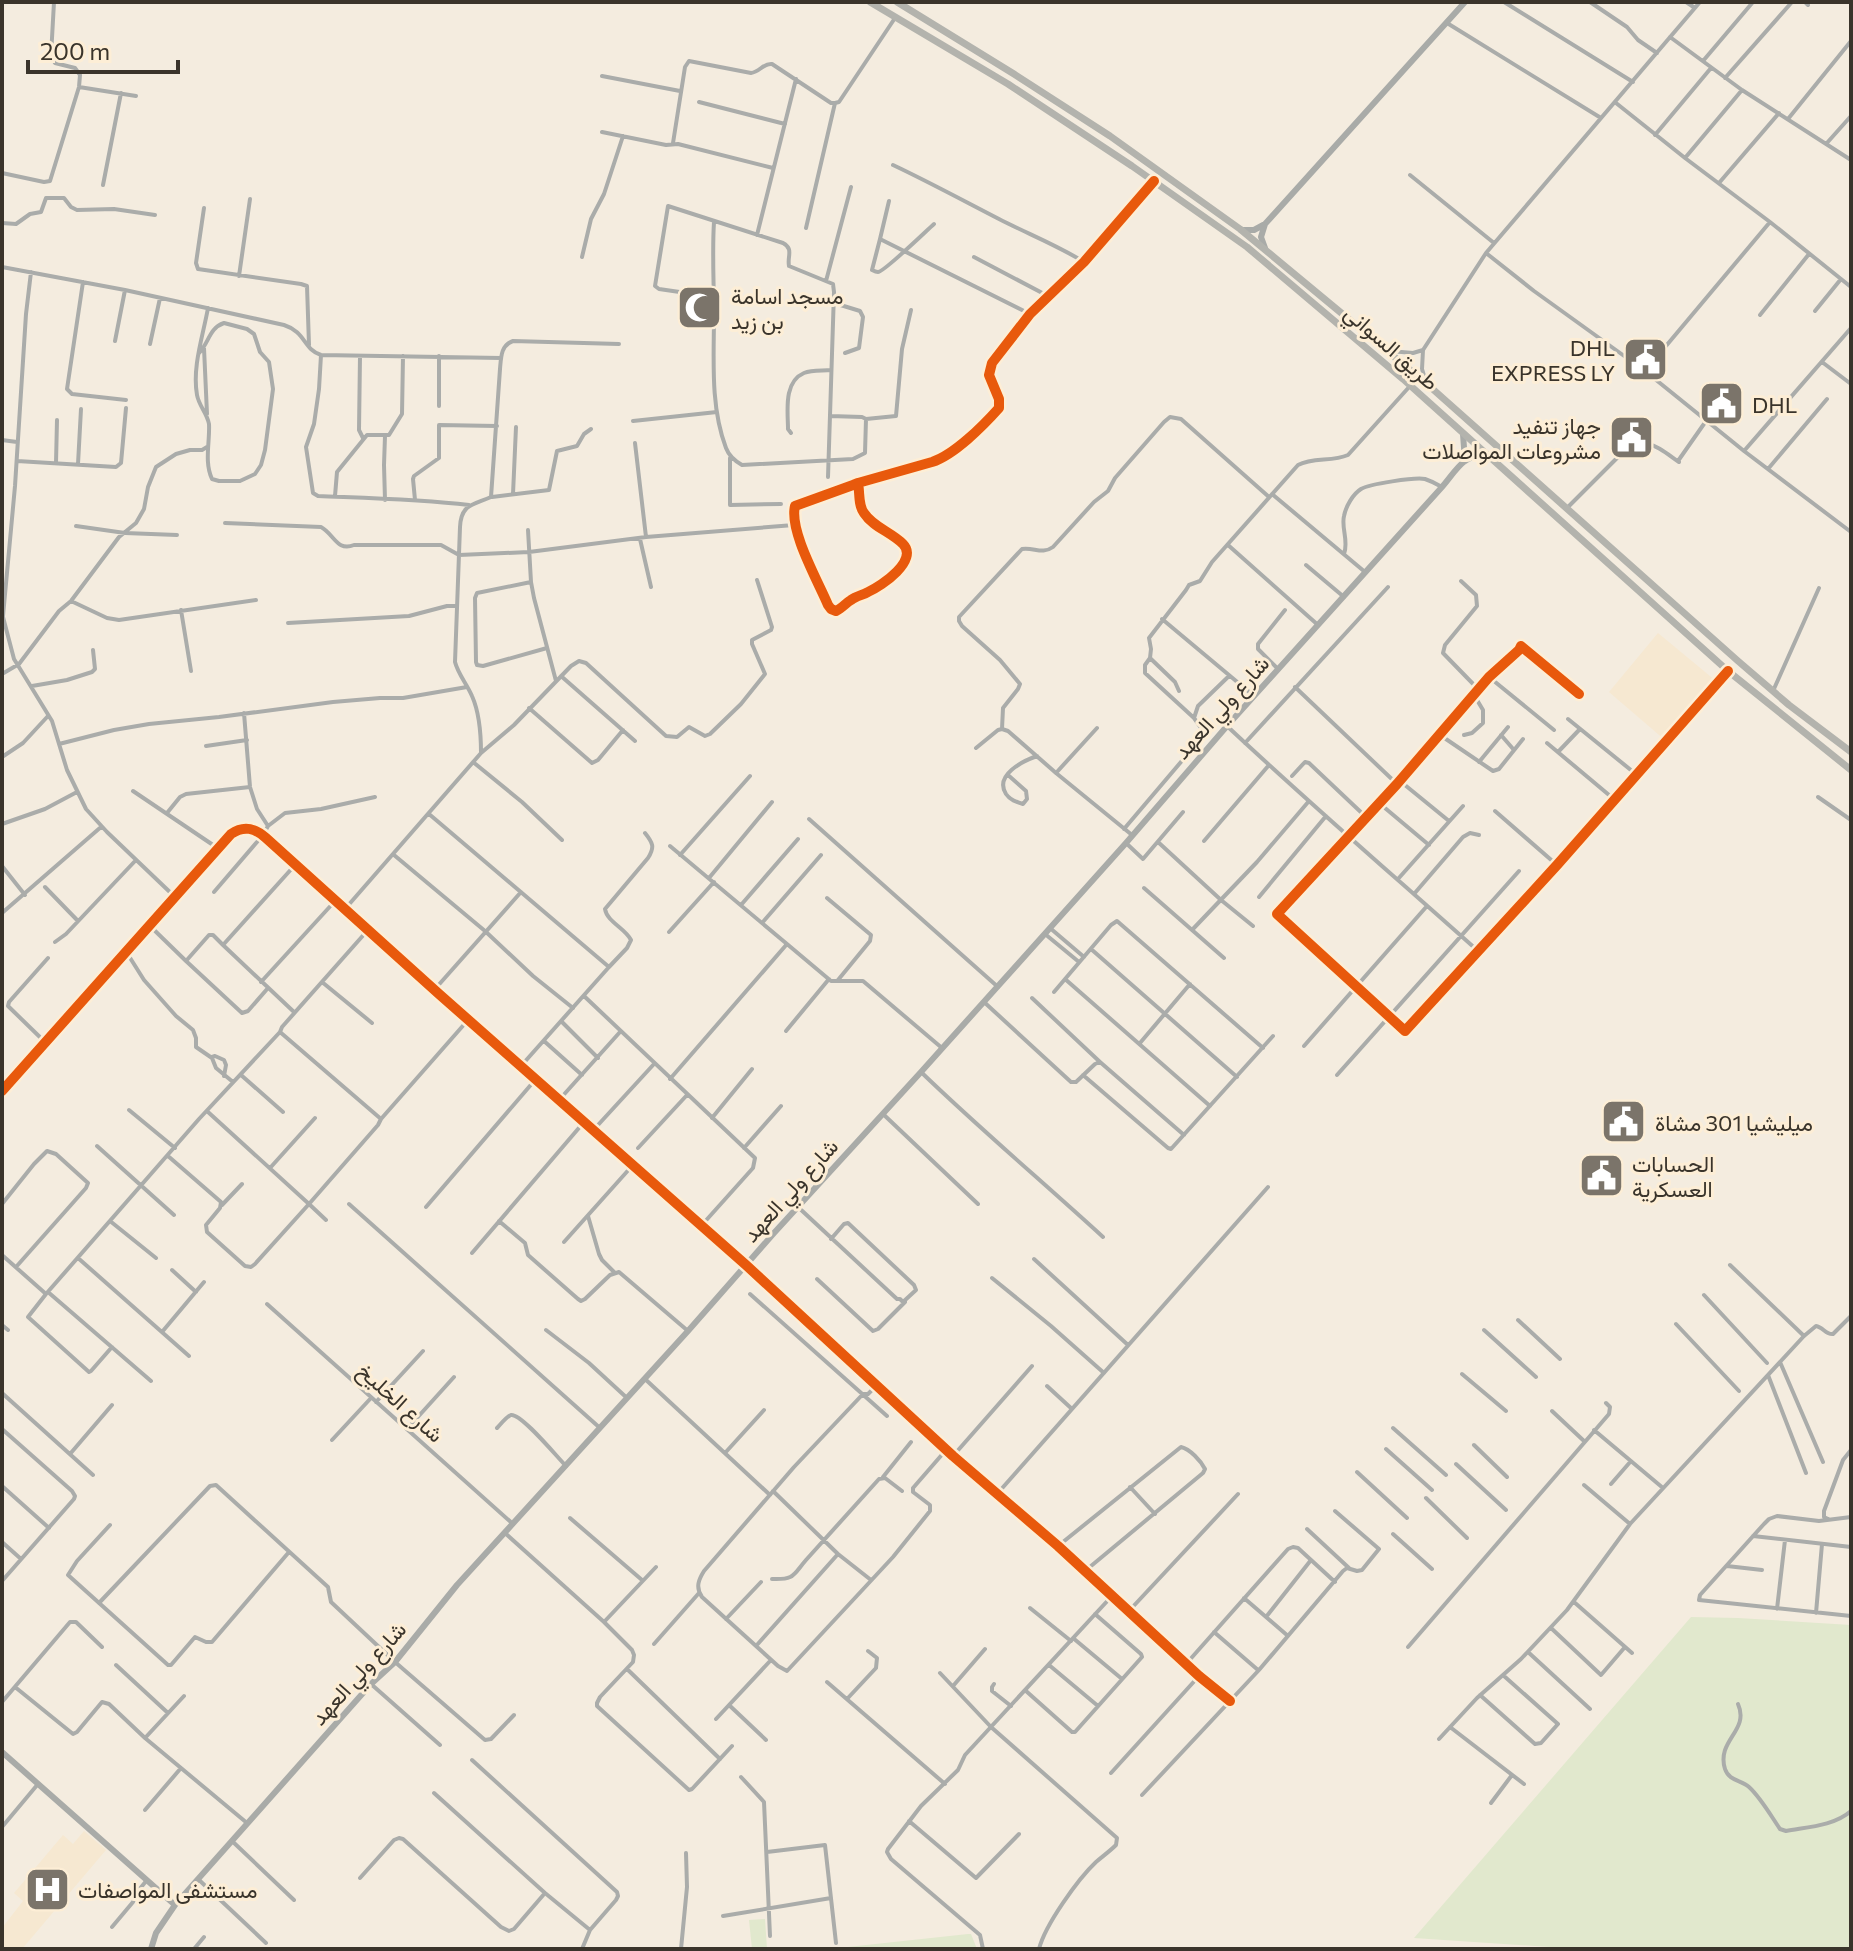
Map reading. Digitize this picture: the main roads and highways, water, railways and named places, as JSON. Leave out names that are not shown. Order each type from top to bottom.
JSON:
[{"type":"highway","name":"طريق السواني","points":[[870,2],[1008,84],[1247,247],[1410,386],[1728,671],[1851,770]]},
{"type":"highway","name":"طريق السواني","points":[[897,2],[1099,128],[1240,229],[1427,384],[1773,691],[1850,752]]},
{"type":"highway","points":[[1843,764],[1850,752]]},
{"type":"main road","points":[[1240,229],[1254,230],[1265,224],[1465,2]]},
{"type":"main road","points":[[1265,224],[1261,237],[1266,251]]},
{"type":"main road","points":[[1463,434],[1465,461]]},
{"type":"main road","points":[[1465,461],[1467,457],[1486,455]]},
{"type":"main road","name":"شارع ولي العهد","points":[[154,1947],[156,1933],[175,1905],[247,1823],[371,1684],[395,1662],[457,1585],[998,987],[1465,461]]},
{"type":"main road","points":[[2,1091],[237,830],[254,829],[746,1265]]},
{"type":"main road","points":[[2,1752],[175,1905]]},
{"type":"place","name":"مسجد اسامة بن زيد","points":[[700,308]]},
{"type":"place","name":"DHL EXPRESS LY","points":[[1646,360]]},
{"type":"place","name":"DHL","points":[[1721,404]]},
{"type":"place","name":"جهاز تنفيد مشروعات المواصلات","points":[[1632,438]]},
{"type":"place","name":"ميليشيا 301 مشاة","points":[[1624,1122]]},
{"type":"place","name":"الحسابات العسكرية","points":[[1601,1176]]},
{"type":"place","name":"مستشفى المواصفات","points":[[47,1889]]}]
